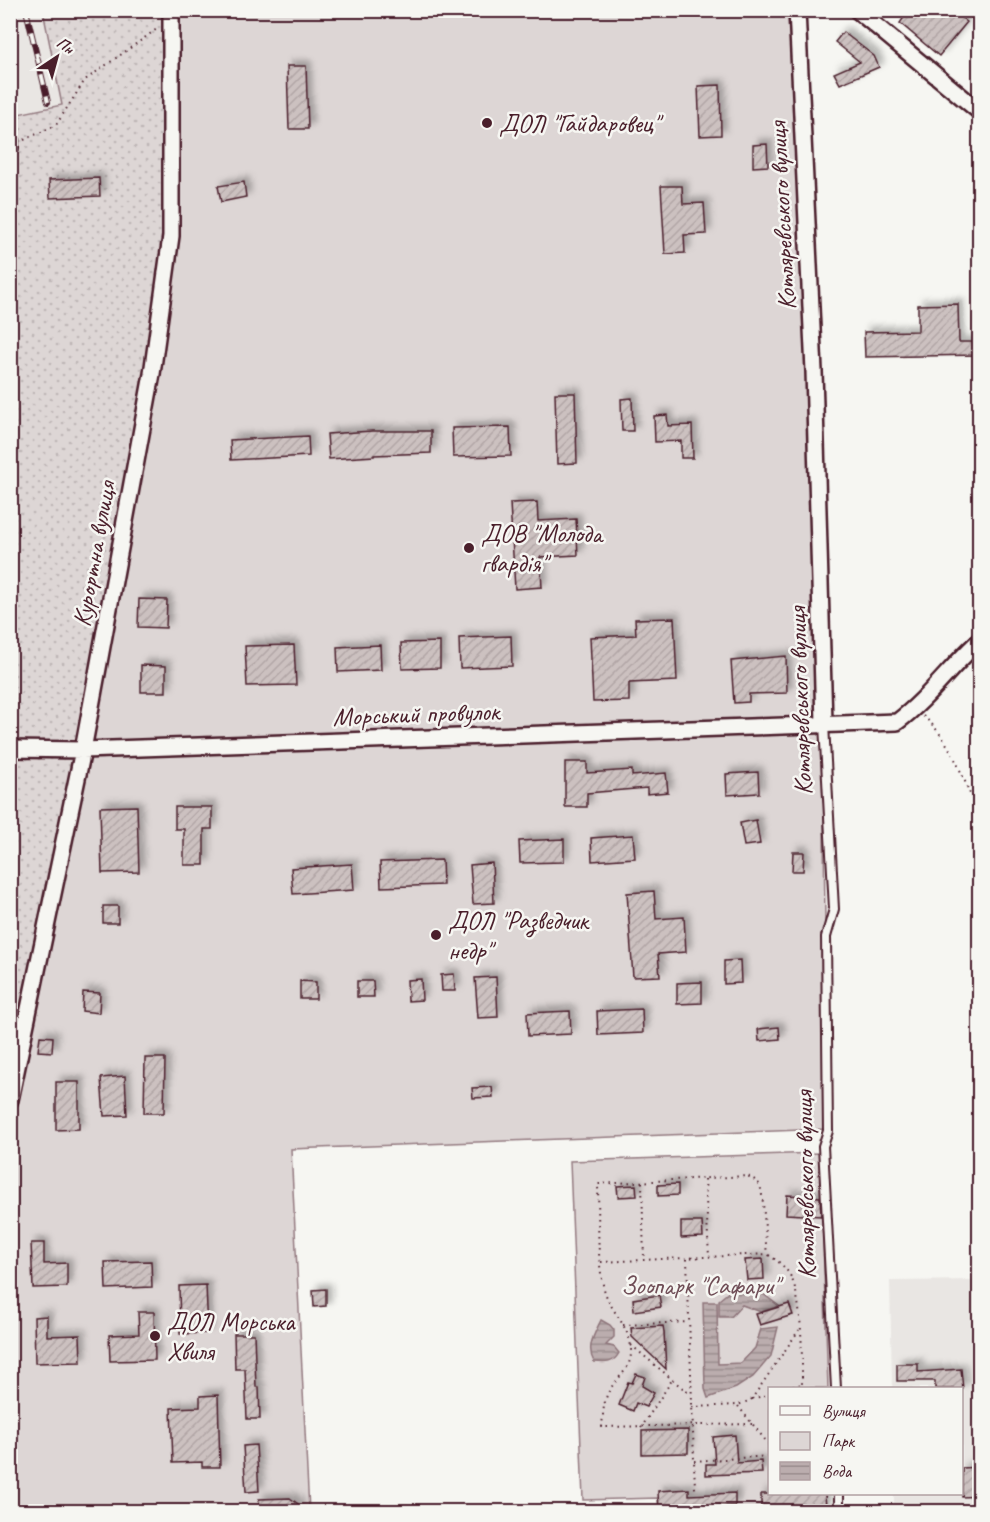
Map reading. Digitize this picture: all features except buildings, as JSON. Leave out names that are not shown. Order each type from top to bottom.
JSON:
[{"type":"street","name":"Курортна вулиця","points":[[10,1100],[83,750],[152,374],[171,236],[171,10]]},
{"type":"street","name":"Котляревського вулиця","points":[[797,10],[814,371],[824,723]]},
{"type":"street","points":[[857,10],[980,112]]},
{"type":"street","points":[[10,108],[11,147]]},
{"type":"street","points":[[914,709],[961,657],[980,640]]},
{"type":"street","name":"Морський провулок","points":[[10,749],[83,750],[897,722],[914,709]]},
{"type":"lane","name":"Котляревського вулиця","points":[[824,723],[834,909],[826,937],[828,1131],[823,1146],[836,1387]]},
{"type":"lane","points":[[839,1495],[839,1512]]},
{"type":"path","points":[[11,147],[56,125],[85,80],[160,26]]},
{"type":"path","points":[[914,709],[940,734],[980,814]]},
{"type":"path","points":[[752,1424],[602,1427],[606,1398],[630,1363],[631,1345],[608,1299],[600,1262],[598,1184],[747,1176],[754,1179],[762,1190],[764,1234],[768,1254]]},
{"type":"path","points":[[705,1179],[709,1258]]},
{"type":"path","points":[[642,1182],[644,1261]]},
{"type":"path","points":[[600,1262],[768,1254],[780,1262],[794,1285],[800,1329],[802,1384],[793,1387]]},
{"type":"path","points":[[687,1259],[695,1489]]},
{"type":"path","points":[[623,1325],[688,1322]]},
{"type":"path","points":[[751,1400],[756,1389],[800,1329]]},
{"type":"path","points":[[631,1345],[692,1396]]},
{"type":"path","points":[[641,1428],[672,1380]]},
{"type":"path","points":[[692,1407],[738,1405],[768,1395]]},
{"type":"path","points":[[738,1405],[768,1444]]},
{"type":"path","points":[[694,1461],[768,1456]]},
{"type":"shaded area","points":[[10,11],[43,11],[62,105],[13,115],[10,105]]},
{"type":"shaded area","points":[[979,1280],[979,1511],[894,1511],[894,1495],[963,1495],[963,1387],[892,1387],[890,1281]]},
{"type":"green space","points":[[43,11],[171,11],[173,237],[11,1099],[10,155],[13,115],[62,105]]},
{"type":"green space","points":[[172,11],[796,11],[823,725],[827,1129],[291,1149],[309,1511],[11,1512],[11,1121],[83,750],[171,236]]},
{"type":"green space","name":"Зоопарк \"Сафари\"","points":[[820,1153],[828,1387],[768,1387],[768,1495],[825,1495],[826,1510],[659,1512],[658,1498],[583,1500],[570,1161]]},
{"type":"water","points":[[739,1287],[759,1291],[779,1306],[761,1312],[742,1305],[731,1317],[719,1317],[719,1300]]},
{"type":"water","points":[[703,1302],[717,1302],[718,1364],[741,1363],[755,1348],[761,1329],[778,1327],[771,1356],[753,1377],[736,1388],[708,1398],[705,1389]]},
{"type":"water","points":[[601,1320],[614,1330],[614,1337],[606,1345],[614,1347],[619,1353],[612,1361],[594,1362],[591,1346]]},
{"type":"railway","points":[[26,10],[48,102]]},
{"type":"place","name":"ДОЛ \"Гайдаровец\"","points":[[487,123]]},
{"type":"place","name":"ДОВ \"Молода гвардія\"","points":[[469,548]]},
{"type":"place","name":"ДОЛ \"Разведчик недр\"","points":[[436,935]]},
{"type":"place","name":"ДОЛ Морська Хвиля","points":[[155,1336]]}]
